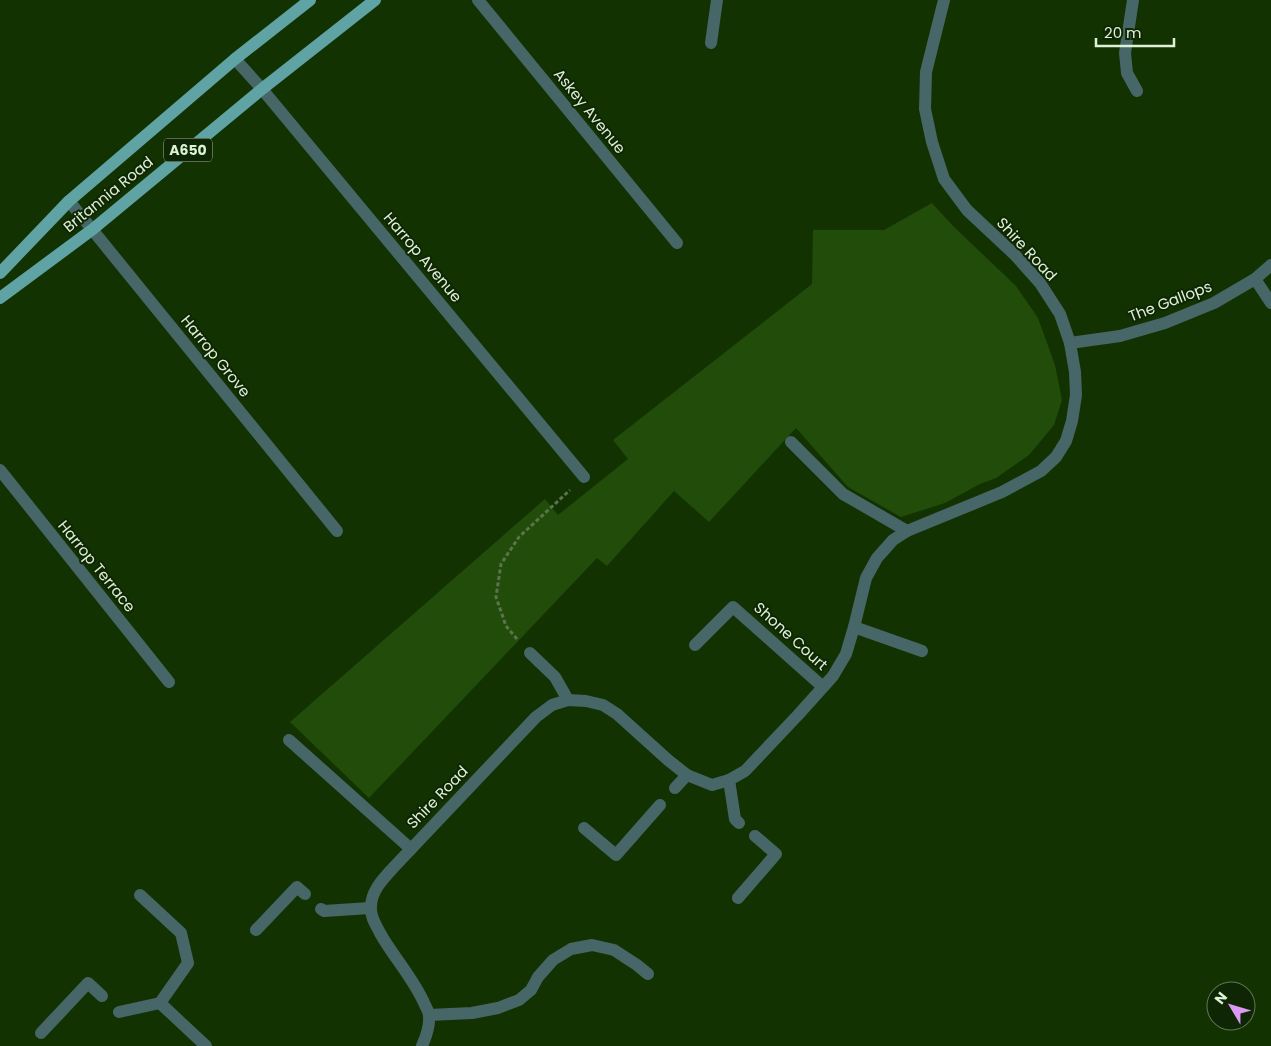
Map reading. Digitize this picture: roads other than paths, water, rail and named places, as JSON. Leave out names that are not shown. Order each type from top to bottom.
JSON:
[{"type":"main road","name":"Britannia Road","points":[[0,273],[69,201],[235,59],[310,0]]},
{"type":"main road","name":"Britannia Road","points":[[0,298],[93,229],[262,89],[375,0]]},
{"type":"street","name":"Askey Avenue","points":[[478,0],[677,243]]},
{"type":"street","points":[[711,43],[717,0]]},
{"type":"street","name":"Shire Road","points":[[728,780],[745,770],[766,750],[833,676],[846,654],[866,578],[877,558],[893,540],[907,531],[993,496],[1041,471],[1056,457],[1066,441],[1072,421],[1076,395],[1076,372],[1070,343],[1060,314],[1040,283],[1015,255],[967,210],[944,179],[932,142],[925,109],[926,72],[944,0]]},
{"type":"street","points":[[1133,0],[1125,53],[1127,73],[1137,91]]},
{"type":"street","name":"Harrop Avenue","points":[[235,59],[584,477]]},
{"type":"street","name":"Harrop Grove","points":[[69,201],[337,531]]},
{"type":"street","name":"The Gallops","points":[[1070,343],[1120,336],[1165,323],[1214,303],[1254,279],[1271,265]]},
{"type":"street","points":[[1254,279],[1271,303]]},
{"type":"street","points":[[791,442],[843,494],[907,531]]},
{"type":"street","name":"Harrop Terrace","points":[[0,470],[170,682]]},
{"type":"street","name":"Shone Court","points":[[695,645],[733,607],[823,687]]},
{"type":"street","points":[[854,627],[922,651]]},
{"type":"street","points":[[530,653],[555,677],[568,700],[586,701],[603,705],[617,714],[687,775],[712,785],[728,780],[735,819],[740,823]]},
{"type":"street","name":"Shire Road","points":[[370,908],[377,886],[536,716],[552,706],[568,700]]},
{"type":"street","points":[[289,740],[411,849]]},
{"type":"street","points":[[675,788],[687,775]]},
{"type":"street","points":[[584,828],[616,856],[660,805]]},
{"type":"street","points":[[738,898],[776,854],[755,836]]},
{"type":"street","points":[[256,930],[297,887],[305,894]]},
{"type":"street","points":[[119,1012],[160,1003],[188,963],[181,933],[140,895]]},
{"type":"street","points":[[321,909],[324,911],[370,908],[386,945],[411,980],[422,998],[429,1015],[424,1045]]},
{"type":"street","points":[[429,1015],[472,1013],[498,1008],[519,1000],[532,990],[538,977],[553,960],[571,949],[592,946],[614,950],[648,974]]},
{"type":"street","points":[[41,1033],[88,984],[102,996]]},
{"type":"street","points":[[160,1003],[206,1046]]}]
